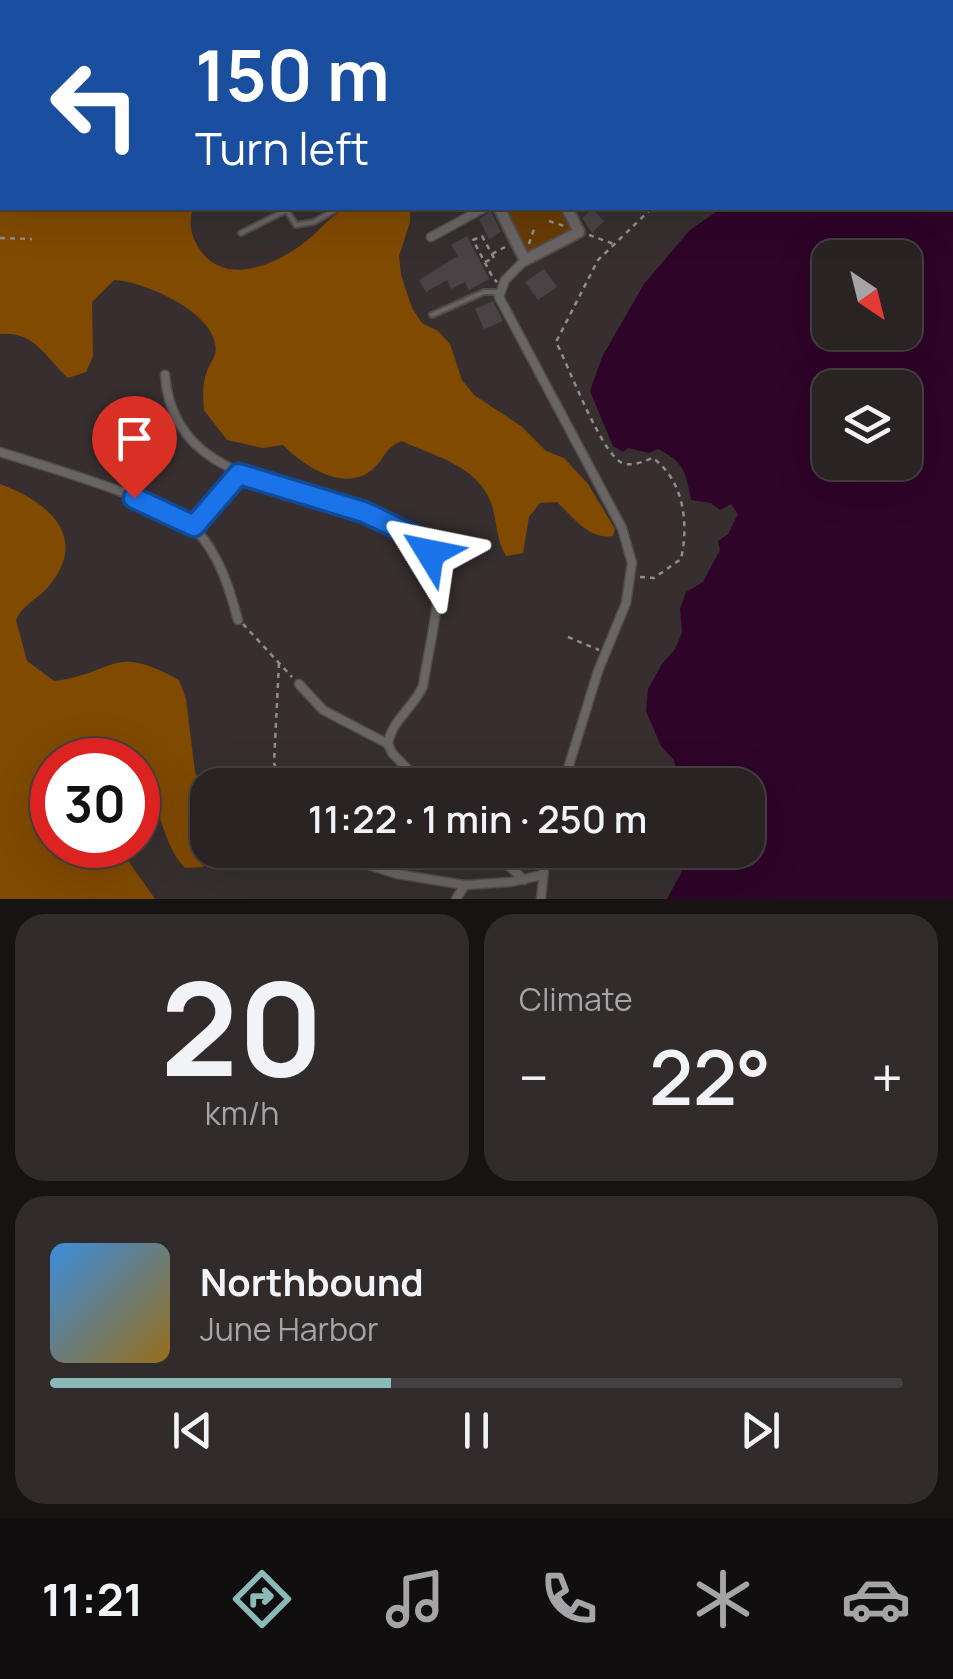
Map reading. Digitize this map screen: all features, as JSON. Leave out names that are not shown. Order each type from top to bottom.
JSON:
[{"type":"street","points":[[455,210],[461,220]]},
{"type":"street","points":[[431,236],[480,210]]},
{"type":"street","points":[[500,210],[524,260]]},
{"type":"street","points":[[567,210],[580,232],[524,260],[499,292],[502,306],[622,528],[631,553],[626,603],[568,768]]},
{"type":"street","points":[[165,375],[166,396],[180,428],[207,454],[239,474],[332,500],[412,535],[436,562],[438,576],[423,686],[416,702],[393,727],[388,744]]},
{"type":"street","points":[[0,452],[134,498],[194,526],[216,557],[238,620]]},
{"type":"street","points":[[194,526],[239,474]]},
{"type":"street","points":[[299,684],[323,710],[388,744],[407,768]]},
{"type":"street","points":[[377,868],[466,885],[542,875]]},
{"type":"street","points":[[511,868],[524,880]]},
{"type":"street","points":[[542,899],[543,868]]},
{"type":"street","points":[[456,899],[466,885]]},
{"type":"lane","points":[[240,234],[283,210]]},
{"type":"lane","points":[[286,210],[292,223],[305,225],[334,210]]},
{"type":"lane","points":[[432,316],[484,292],[499,292]]},
{"type":"path","points":[[631,576],[654,578],[681,559],[686,536],[680,497],[670,470],[654,458],[633,465],[620,462],[611,452],[600,437],[556,342],[598,260],[650,210]]},
{"type":"path","points":[[550,221],[614,244]]},
{"type":"path","points":[[524,260],[534,229]]},
{"type":"path","points":[[485,262],[494,258],[482,236],[474,240],[485,262],[493,278]]},
{"type":"path","points":[[0,238],[32,239]]},
{"type":"path","points":[[492,254],[516,242]]},
{"type":"path","points":[[238,620],[299,684]]},
{"type":"path","points":[[568,637],[606,652]]},
{"type":"path","points":[[276,768],[279,663]]},
{"type":"shaded area","points":[[0,210],[193,210],[191,226],[197,245],[207,258],[233,270],[278,259],[344,210],[410,210],[399,256],[412,308],[422,323],[438,331],[450,344],[462,380],[474,395],[521,426],[546,451],[564,458],[588,484],[615,529],[613,536],[589,531],[557,502],[540,503],[529,517],[523,553],[506,556],[485,490],[465,471],[427,451],[401,441],[363,475],[339,478],[314,469],[283,445],[263,448],[227,440],[204,410],[204,380],[216,351],[210,331],[188,309],[141,286],[114,280],[92,302],[93,356],[86,372],[68,378],[31,341],[0,334]]},
{"type":"shaded area","points":[[505,210],[564,210],[573,228],[526,253]]},
{"type":"shaded area","points":[[719,210],[953,210],[953,899],[667,899],[684,868],[765,868],[765,768],[676,768],[646,711],[648,689],[682,633],[680,609],[686,592],[703,582],[720,550],[718,541],[728,534],[738,514],[731,504],[720,510],[711,503],[691,500],[682,469],[658,449],[649,453],[628,448],[623,452],[613,446],[590,391],[602,357],[644,284],[690,230]]},
{"type":"shaded area","points":[[0,484],[47,511],[64,537],[60,569],[16,620],[27,661],[54,681],[125,662],[139,663],[179,680],[186,699],[195,768],[190,768],[190,868],[185,868],[167,839],[160,818],[160,738],[30,738],[30,868],[133,868],[155,899],[0,899]]},
{"type":"building","points":[[593,210],[604,221],[592,233],[582,218]]},
{"type":"building","points":[[491,211],[501,232],[489,239],[479,219]]},
{"type":"building","points":[[467,236],[489,279],[469,290],[465,282],[451,289],[447,280],[426,292],[419,280],[458,256],[451,245]]},
{"type":"building","points":[[544,269],[557,287],[538,300],[525,282]]},
{"type":"building","points":[[493,301],[503,321],[484,329],[475,309]]},
{"type":"route","points":[[134,498],[194,526],[239,474],[364,512],[412,535],[430,553]]}]
